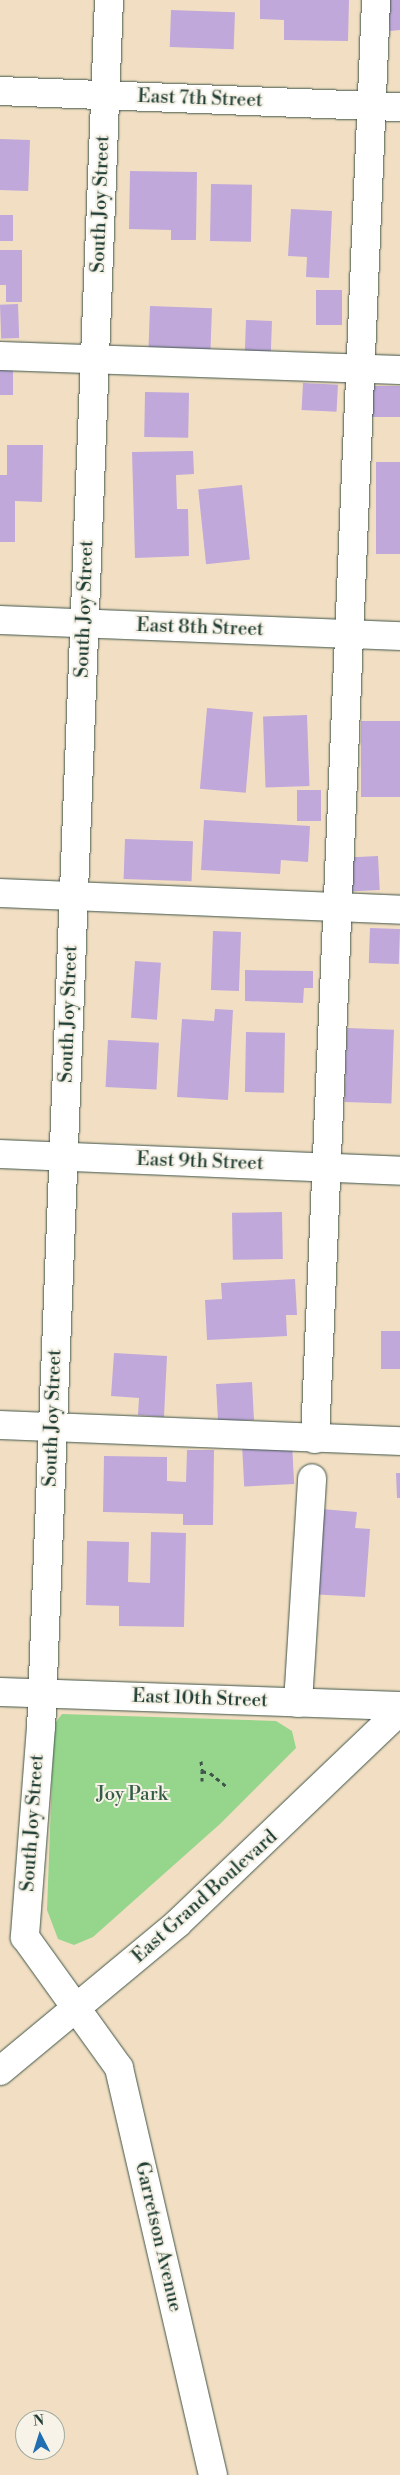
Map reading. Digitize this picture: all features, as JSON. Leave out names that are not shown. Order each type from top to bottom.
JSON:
[{"type":"street","name":"South Joy Street","points":[[77,2010],[25,1937],[42,1693],[109,0]]},
{"type":"street","points":[[315,1438],[325,1166],[373,106],[376,0]]},
{"type":"street","name":"East 7th Street","points":[[0,91],[400,107]]},
{"type":"street","points":[[0,356],[400,370]]},
{"type":"street","name":"East 8th Street","points":[[0,620],[400,636]]},
{"type":"street","points":[[0,894],[400,910]]},
{"type":"street","name":"East 9th Street","points":[[0,1154],[325,1166],[400,1171]]},
{"type":"street","points":[[0,1425],[400,1441]]},
{"type":"street","points":[[298,1703],[312,1478]]},
{"type":"street","name":"East 10th Street","points":[[0,1692],[400,1706]]},
{"type":"street","name":"East Grand Boulevard","points":[[0,2072],[77,2010],[228,1877],[400,1711]]},
{"type":"street","name":"Garretson Avenue","points":[[77,2010],[118,2068],[213,2475]]},
{"type":"path","points":[[201,1762],[202,1781]]},
{"type":"path","points":[[202,1771],[215,1775],[227,1787]]},
{"type":"green space","name":"Joy Park","points":[[62,1714],[276,1721],[292,1731],[296,1748],[220,1824],[93,1937],[74,1945],[58,1939],[47,1910],[54,1724]]},
{"type":"building","points":[[260,0],[349,0],[348,41],[284,40],[284,20],[260,19]]},
{"type":"building","points":[[388,0],[400,0],[400,30],[390,31]]},
{"type":"building","points":[[171,10],[235,12],[234,49],[170,47]]},
{"type":"building","points":[[0,139],[30,140],[28,191],[0,190]]},
{"type":"building","points":[[130,171],[197,172],[196,240],[171,240],[171,230],[129,229]]},
{"type":"building","points":[[211,184],[252,185],[251,242],[210,241]]},
{"type":"building","points":[[291,209],[332,211],[329,278],[306,277],[307,257],[288,256]]},
{"type":"building","points":[[0,215],[13,215],[13,241],[0,241]]},
{"type":"building","points":[[0,250],[22,250],[22,302],[6,302],[6,285],[0,285]]},
{"type":"building","points":[[316,290],[342,290],[342,325],[316,325]]},
{"type":"building","points":[[18,304],[19,338],[1,339],[0,305]]},
{"type":"building","points":[[150,306],[212,308],[210,352],[148,350]]},
{"type":"building","points":[[246,320],[272,321],[271,355],[245,354]]},
{"type":"building","points":[[0,369],[13,369],[13,395],[0,395]]},
{"type":"building","points":[[303,383],[338,385],[337,412],[302,410]]},
{"type":"building","points":[[365,386],[400,386],[400,417],[365,417]]},
{"type":"building","points":[[145,392],[189,393],[188,438],[144,437]]},
{"type":"building","points":[[7,445],[43,445],[42,502],[15,501],[15,542],[0,542],[0,475],[7,475]]},
{"type":"building","points":[[193,451],[194,474],[176,475],[177,509],[188,509],[189,556],[135,558],[132,452]]},
{"type":"building","points":[[376,462],[400,462],[400,554],[376,554]]},
{"type":"building","points":[[242,485],[250,560],[206,564],[198,490]]},
{"type":"building","points":[[207,708],[253,712],[246,793],[200,789]]},
{"type":"building","points":[[307,715],[309,786],[266,787],[263,717]]},
{"type":"building","points":[[361,721],[400,721],[400,797],[361,797]]},
{"type":"building","points":[[297,790],[321,790],[321,821],[297,821]]},
{"type":"building","points":[[204,820],[310,826],[308,862],[281,860],[280,874],[201,870]]},
{"type":"building","points":[[125,839],[193,841],[192,881],[124,879]]},
{"type":"building","points":[[378,856],[380,890],[349,892],[347,858]]},
{"type":"building","points":[[370,928],[400,929],[399,964],[369,963]]},
{"type":"building","points":[[213,931],[241,932],[239,991],[211,990]]},
{"type":"building","points":[[135,961],[161,963],[157,1020],[131,1018]]},
{"type":"building","points":[[245,970],[313,971],[313,988],[304,988],[303,1003],[245,1001]]},
{"type":"building","points":[[215,1009],[233,1010],[228,1100],[177,1097],[182,1019],[214,1021]]},
{"type":"building","points":[[347,1028],[394,1030],[391,1104],[344,1102]]},
{"type":"building","points":[[246,1032],[285,1033],[284,1093],[245,1092]]},
{"type":"building","points":[[108,1040],[159,1043],[156,1090],[106,1087]]},
{"type":"building","points":[[282,1212],[283,1259],[233,1260],[232,1213]]},
{"type":"building","points":[[295,1279],[297,1315],[286,1315],[287,1336],[207,1340],[205,1300],[222,1299],[221,1283]]},
{"type":"building","points":[[381,1331],[400,1331],[400,1369],[381,1369]]},
{"type":"building","points":[[114,1353],[167,1356],[164,1417],[138,1415],[139,1398],[111,1396]]},
{"type":"building","points":[[252,1382],[254,1420],[218,1422],[216,1384]]},
{"type":"building","points":[[292,1443],[294,1484],[244,1487],[242,1446]]},
{"type":"building","points":[[187,1450],[214,1450],[213,1525],[183,1525],[183,1514],[103,1512],[104,1456],[167,1457],[167,1481],[186,1482]]},
{"type":"building","points":[[396,1473],[400,1473],[400,1498],[397,1498]]},
{"type":"building","points":[[310,1508],[357,1512],[355,1528],[370,1529],[365,1597],[308,1594]]},
{"type":"building","points":[[151,1532],[186,1533],[184,1627],[119,1626],[119,1606],[86,1605],[87,1541],[129,1542],[128,1582],[150,1583]]}]
